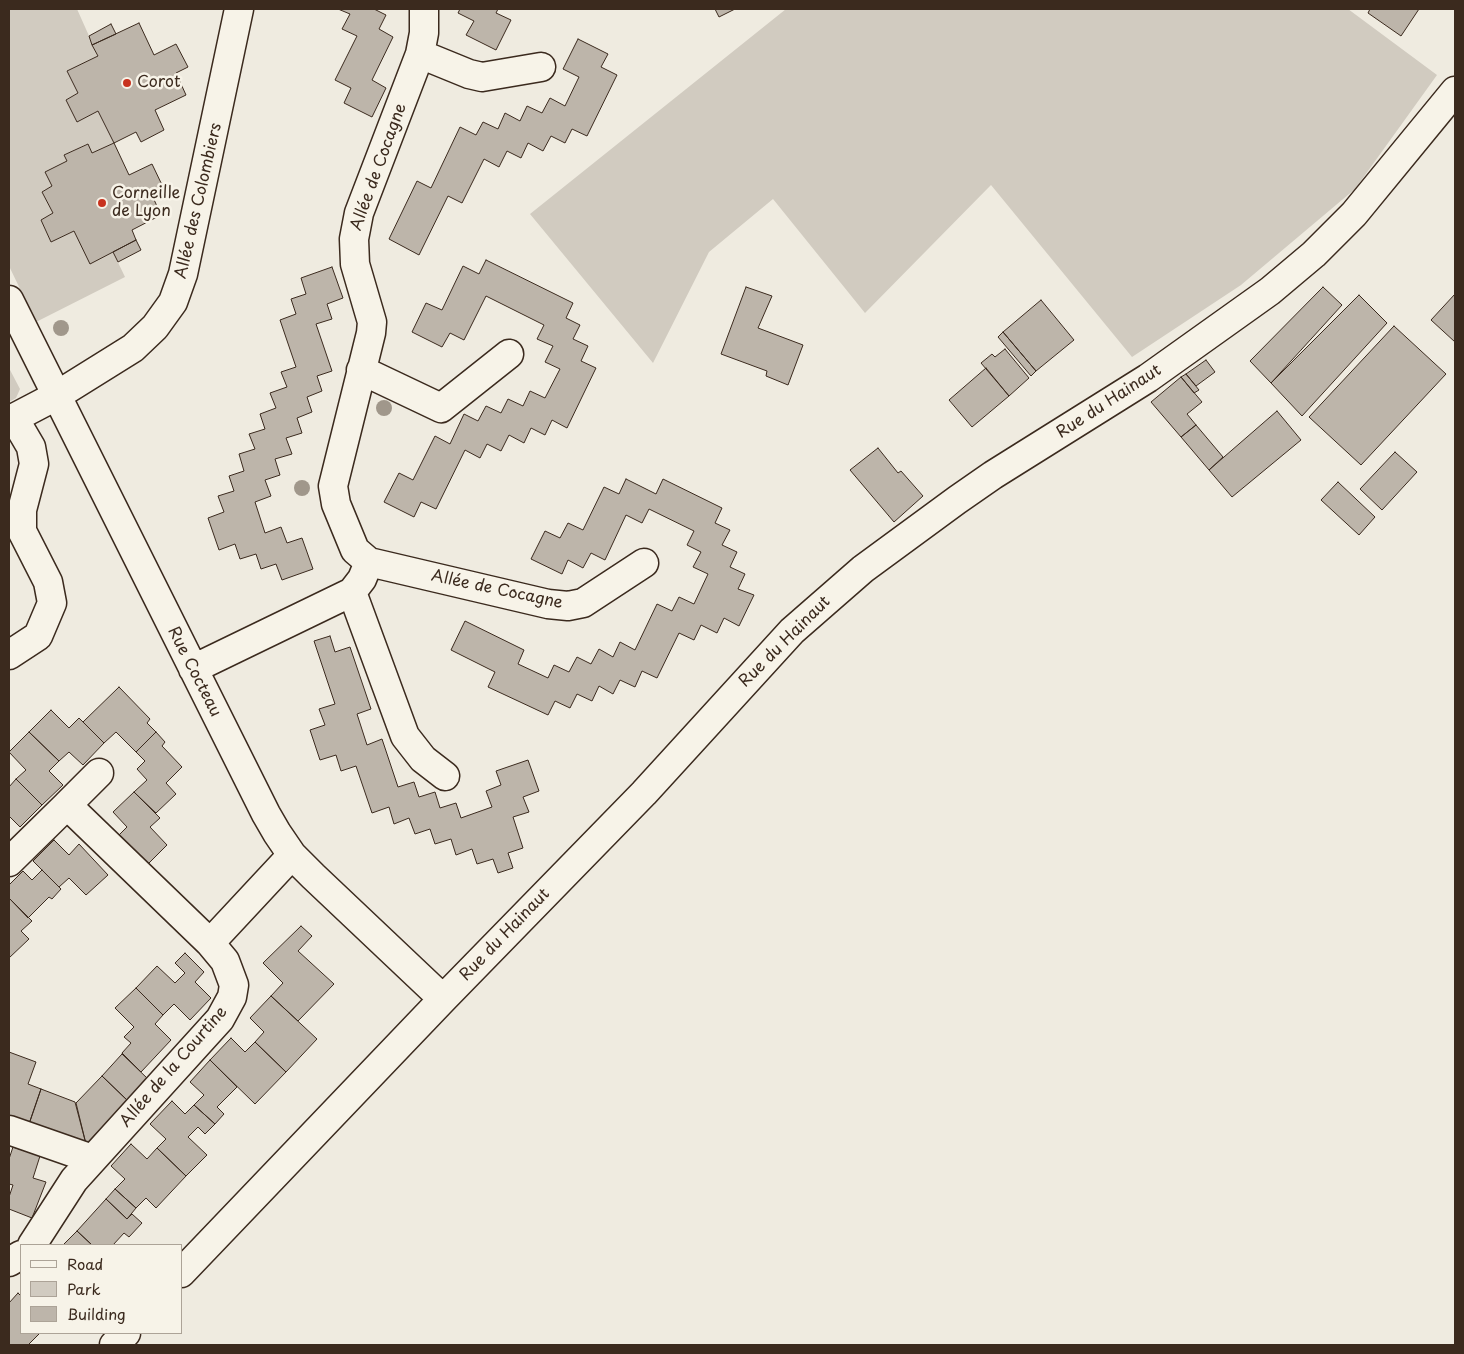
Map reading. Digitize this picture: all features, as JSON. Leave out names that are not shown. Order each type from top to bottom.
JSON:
[{"type":"street","name":"Allée des Colombiers","points":[[12,417],[56,396],[133,348],[155,327],[173,302],[183,274],[240,9]]},
{"type":"street","name":"Allée de Cocagne","points":[[424,9],[424,33],[420,54],[355,227],[354,253],[372,322],[369,343],[333,486],[336,504],[355,550],[369,562],[548,604],[568,606],[582,603],[644,563]]},
{"type":"street","points":[[420,54],[469,74],[482,77],[541,67]]},
{"type":"street","name":"Rue du Hainaut","points":[[182,1272],[443,998],[644,793],[770,653],[815,610],[882,554],[993,475],[1148,378],[1270,291],[1314,254],[1354,214],[1455,92]]},
{"type":"street","name":"Rue Cocteau","points":[[9,300],[266,814],[292,855],[443,998]]},
{"type":"street","points":[[361,370],[441,408],[509,354]]},
{"type":"street","points":[[9,656],[38,636],[52,604],[48,582],[22,531],[22,510],[34,464],[31,447],[12,417]]},
{"type":"street","points":[[193,669],[352,592],[362,579],[369,562]]},
{"type":"street","points":[[352,592],[405,736],[423,759],[445,776]]},
{"type":"street","points":[[9,862],[99,773]]},
{"type":"street","name":"Allée de la Courtine","points":[[33,1244],[64,1194],[92,1159],[211,1030],[227,1008],[234,985],[231,972],[219,952],[67,805]]},
{"type":"street","points":[[210,943],[292,855]]},
{"type":"street","points":[[9,1130],[92,1159]]},
{"type":"street","points":[[114,1345],[125,1334]]},
{"type":"green space","points":[[9,9],[77,9],[98,56],[67,71],[78,93],[66,100],[77,122],[98,111],[114,143],[92,153],[87,144],[64,155],[67,161],[46,172],[52,186],[42,192],[53,213],[41,220],[51,242],[74,231],[113,252],[125,277],[36,322],[9,266]]},
{"type":"green space","points":[[786,9],[1348,9],[1437,75],[1355,189],[1241,285],[1132,357],[991,185],[865,313],[773,199],[709,252],[653,363],[530,214]]},
{"type":"green space","points":[[9,368],[20,389],[16,398],[9,402]]},
{"type":"building","points":[[338,9],[374,9],[386,15],[379,29],[393,37],[372,80],[386,88],[372,117],[344,103],[351,88],[335,80],[357,36],[342,29],[350,14]]},
{"type":"building","points":[[460,9],[498,9],[496,13],[511,20],[496,50],[466,35],[474,21],[458,13]]},
{"type":"building","points":[[715,9],[735,9],[719,17]]},
{"type":"building","points":[[1370,9],[1419,9],[1401,36],[1368,13]]},
{"type":"building","name":"Corot","points":[[139,23],[154,55],[176,44],[188,67],[176,73],[186,95],[155,110],[164,130],[141,142],[136,132],[114,143],[98,111],[77,122],[66,100],[78,93],[67,71],[98,56],[92,45]]},
{"type":"building","points":[[111,24],[116,34],[92,45],[89,36]]},
{"type":"building","points":[[578,39],[608,54],[601,67],[617,75],[587,136],[572,129],[565,143],[551,136],[543,151],[528,143],[521,158],[507,151],[499,167],[484,159],[462,203],[448,196],[419,255],[389,239],[417,181],[431,188],[460,127],[476,135],[483,122],[498,129],[505,113],[520,121],[527,106],[542,113],[550,98],[565,106],[579,77],[563,69]]},
{"type":"building","name":"Corneille de Lyon","points":[[114,143],[129,175],[152,164],[163,187],[151,193],[161,215],[132,230],[136,240],[90,264],[74,231],[51,242],[41,220],[53,213],[42,192],[52,186],[45,172],[67,161],[64,155],[88,144],[92,153]]},
{"type":"building","points":[[136,240],[141,250],[118,262],[113,252]]},
{"type":"building","points":[[486,260],[573,303],[566,318],[580,325],[573,339],[588,346],[581,361],[596,368],[567,428],[552,420],[545,435],[531,428],[524,443],[509,435],[501,451],[487,444],[480,458],[465,450],[436,509],[421,502],[414,517],[384,502],[399,473],[413,480],[435,436],[450,444],[464,414],[478,421],[486,406],[501,413],[508,399],[523,406],[530,391],[545,398],[560,369],[545,362],[553,346],[537,339],[544,325],[486,296],[464,340],[450,333],[442,347],[412,332],[426,303],[442,310],[463,266],[479,274]]},
{"type":"building","points":[[332,267],[343,298],[327,304],[332,319],[316,324],[332,371],[317,376],[322,391],[307,397],[312,412],[297,418],[302,433],[286,438],[292,454],[275,459],[280,475],[265,480],[271,496],[255,502],[265,533],[281,527],[287,543],[302,538],[313,569],[282,580],[276,564],[261,569],[256,554],[240,559],[235,544],[219,550],[208,518],[224,512],[218,496],[234,491],[229,476],[244,471],[239,454],[255,449],[249,434],[265,429],[260,414],[276,408],[270,393],[287,387],[281,372],[296,367],[280,320],[296,314],[291,299],[306,294],[301,278]]},
{"type":"building","points":[[746,287],[772,296],[758,328],[803,345],[788,385],[766,376],[767,371],[721,354]]},
{"type":"building","points":[[1323,287],[1342,305],[1271,383],[1250,361]]},
{"type":"building","points":[[1455,294],[1455,342],[1431,320]]},
{"type":"building","points":[[1359,295],[1387,323],[1302,416],[1271,383]]},
{"type":"building","points":[[1041,300],[1074,340],[1036,371],[1003,332]]},
{"type":"building","points":[[1394,326],[1446,374],[1361,465],[1309,417]]},
{"type":"building","points":[[1003,332],[1036,371],[1031,376],[998,337]]},
{"type":"building","points":[[1005,349],[1029,378],[1009,396],[981,363],[992,354],[995,357]]},
{"type":"building","points":[[1206,360],[1215,372],[1196,386],[1186,374]]},
{"type":"building","points":[[986,368],[1009,396],[972,427],[949,400]]},
{"type":"building","points":[[1186,374],[1199,390],[1194,393],[1181,377]]},
{"type":"building","points":[[1181,377],[1202,402],[1187,414],[1196,425],[1181,437],[1151,402]]},
{"type":"building","points":[[1277,411],[1301,440],[1232,497],[1209,470]]},
{"type":"building","points":[[1196,425],[1223,457],[1209,470],[1181,437]]},
{"type":"building","points":[[878,448],[898,473],[901,471],[923,496],[894,522],[850,470]]},
{"type":"building","points":[[1395,452],[1417,472],[1382,510],[1360,489]]},
{"type":"building","points":[[626,479],[656,494],[663,479],[722,508],[715,523],[730,530],[722,545],[737,552],[730,567],[745,574],[738,589],[754,595],[739,626],[724,618],[717,633],[701,625],[694,640],[679,633],[657,678],[642,671],[635,687],[620,680],[613,694],[599,686],[592,701],[577,694],[570,708],[555,701],[548,715],[488,687],[495,672],[451,650],[465,621],[524,650],[518,664],[548,678],[554,665],[569,672],[577,657],[591,664],[599,649],[613,657],[620,642],[635,650],[657,604],[672,611],[679,597],[694,604],[708,574],[693,567],[701,552],[687,545],[694,531],[649,509],[642,523],[626,515],[605,560],[591,553],[583,568],[568,560],[562,574],[531,559],[545,531],[560,538],[568,523],[583,530],[604,487],[619,494]]},
{"type":"building","points":[[1338,482],[1375,517],[1359,535],[1321,500]]},
{"type":"building","points":[[330,636],[335,652],[350,647],[371,709],[357,714],[367,745],[382,739],[398,787],[414,782],[419,797],[435,792],[440,808],[456,803],[461,818],[492,807],[486,791],[501,785],[496,771],[528,760],[539,791],[523,797],[529,812],[513,817],[523,848],[508,853],[513,868],[498,873],[493,859],[477,864],[472,849],[456,855],[451,839],[435,844],[430,829],[415,834],[409,818],[394,824],[389,807],[372,813],[356,766],[341,771],[336,755],[320,760],[310,730],[325,725],[319,709],[335,704],[314,641]]},
{"type":"building","points":[[119,687],[150,719],[147,723],[156,732],[136,752],[116,732],[104,743],[83,722]]},
{"type":"building","points":[[51,710],[69,728],[79,718],[104,743],[83,765],[69,752],[59,761],[29,732]]},
{"type":"building","points":[[29,732],[59,761],[49,771],[63,785],[42,805],[16,779],[26,770],[9,752]]},
{"type":"building","points":[[156,732],[165,742],[162,746],[182,767],[166,783],[176,794],[156,813],[134,792],[147,780],[137,769],[145,761],[136,752]]},
{"type":"building","points":[[16,779],[42,805],[20,827],[9,816],[9,787]]},
{"type":"building","points":[[134,792],[160,818],[150,827],[167,845],[146,866],[117,837],[127,827],[113,812]]},
{"type":"building","points":[[54,840],[69,855],[79,844],[108,875],[86,895],[69,878],[59,887],[33,861]]},
{"type":"building","points":[[42,870],[61,889],[52,899],[49,897],[28,918],[9,898],[9,885],[23,871],[32,880]]},
{"type":"building","points":[[9,898],[32,921],[21,931],[29,939],[9,958]]},
{"type":"building","points":[[301,926],[312,936],[298,951],[334,984],[298,1021],[271,996],[283,983],[263,963]]},
{"type":"building","points":[[185,953],[204,972],[195,982],[211,998],[190,1020],[174,1004],[163,1015],[136,988],[157,966],[175,983],[185,973],[175,963]]},
{"type":"building","points":[[136,988],[163,1015],[155,1024],[171,1040],[141,1072],[122,1053],[131,1043],[124,1037],[134,1027],[115,1008]]},
{"type":"building","points":[[271,996],[317,1039],[286,1072],[255,1042],[264,1032],[250,1018]]},
{"type":"building","points":[[231,1038],[245,1052],[255,1042],[286,1072],[255,1104],[210,1060]]},
{"type":"building","points":[[9,1052],[36,1062],[28,1084],[41,1089],[29,1124],[9,1117]]},
{"type":"building","points":[[122,1054],[148,1079],[128,1101],[102,1076]]},
{"type":"building","points":[[210,1060],[237,1087],[217,1107],[224,1114],[215,1124],[194,1105],[204,1095],[190,1082]]},
{"type":"building","points":[[102,1076],[128,1101],[86,1144],[76,1103]]},
{"type":"building","points":[[41,1089],[75,1102],[86,1144],[29,1124]]},
{"type":"building","points":[[172,1101],[185,1114],[194,1105],[215,1124],[205,1134],[198,1127],[188,1137],[207,1155],[186,1176],[157,1148],[166,1139],[150,1124]]},
{"type":"building","points":[[131,1144],[147,1159],[157,1148],[186,1176],[156,1208],[146,1198],[136,1208],[115,1189],[125,1179],[111,1166]]},
{"type":"building","points":[[13,1147],[40,1156],[33,1178],[46,1182],[32,1218],[9,1209],[9,1197],[13,1185],[9,1184],[9,1159]]},
{"type":"building","points":[[115,1189],[136,1208],[127,1219],[106,1199]]},
{"type":"building","points":[[106,1199],[127,1219],[132,1214],[142,1223],[129,1237],[124,1233],[114,1244],[91,1244],[77,1231]]},
{"type":"building","points":[[77,1231],[91,1244],[64,1244]]},
{"type":"building","points":[[18,1293],[20,1295],[20,1334],[39,1334],[28,1345],[9,1345],[9,1303]]},
{"type":"place","name":"Corot","points":[[127,83]]},
{"type":"place","name":"Corneille de Lyon","points":[[102,203]]}]
